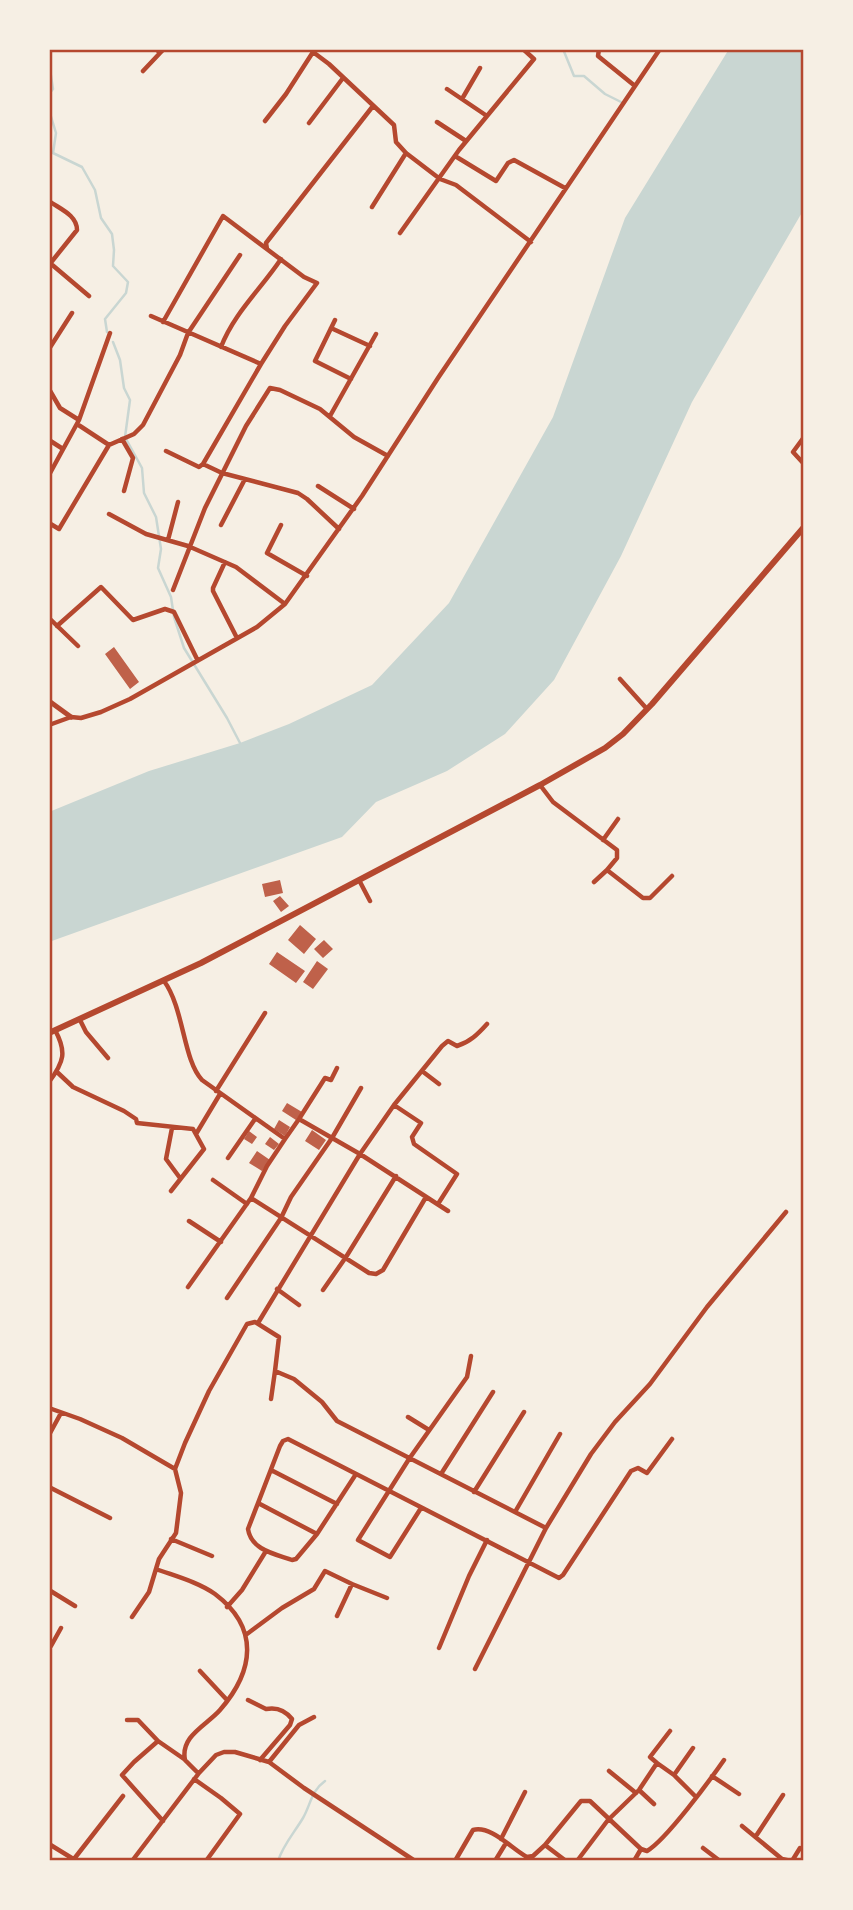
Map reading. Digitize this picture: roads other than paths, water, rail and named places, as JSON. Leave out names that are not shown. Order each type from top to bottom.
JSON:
[{"type":"main road","points":[[52,1031],[164,981],[360,883],[541,786],[612,743],[647,709],[804,527]]},
{"type":"street","points":[[400,233],[466,141],[534,59],[523,49]]},
{"type":"street","points":[[598,49],[598,56],[635,86]]},
{"type":"street","points":[[49,725],[71,717],[81,718],[114,706],[257,627],[285,604],[354,509],[438,378],[659,49]]},
{"type":"street","points":[[143,71],[160,50]]},
{"type":"street","points":[[265,121],[313,52],[394,125],[396,142],[406,153],[440,179],[456,185],[531,242]]},
{"type":"street","points":[[462,99],[481,68]]},
{"type":"street","points":[[309,123],[343,78]]},
{"type":"street","points":[[447,89],[487,116]]},
{"type":"street","points":[[267,249],[266,243],[373,106]]},
{"type":"street","points":[[438,122],[466,141]]},
{"type":"street","points":[[372,207],[406,153]]},
{"type":"street","points":[[455,156],[496,181],[508,163],[514,160],[565,188]]},
{"type":"street","points":[[49,201],[72,216],[77,225],[77,230],[49,264],[89,296]]},
{"type":"street","points":[[163,322],[223,216],[317,284],[285,326],[219,432],[203,464],[199,467],[193,466],[166,451]]},
{"type":"street","points":[[49,523],[59,529],[109,445],[136,433],[143,425],[180,355],[188,333],[240,256]]},
{"type":"street","points":[[221,347],[231,326],[281,259]]},
{"type":"street","points":[[49,349],[72,313]]},
{"type":"street","points":[[151,316],[261,364]]},
{"type":"street","points":[[335,320],[315,361],[351,379]]},
{"type":"street","points":[[331,327],[370,346]]},
{"type":"street","points":[[49,475],[78,422],[110,333]]},
{"type":"street","points":[[330,416],[376,334]]},
{"type":"street","points":[[173,590],[188,546],[222,473],[246,426],[270,388],[309,402],[354,437],[388,456]]},
{"type":"street","points":[[49,389],[60,408],[109,445]]},
{"type":"street","points":[[804,437],[793,452],[804,464]]},
{"type":"street","points":[[122,439],[133,458],[124,491]]},
{"type":"street","points":[[49,440],[63,449]]},
{"type":"street","points":[[203,464],[222,473],[283,488],[304,497],[339,529]]},
{"type":"street","points":[[221,525],[245,479]]},
{"type":"street","points":[[318,486],[354,509]]},
{"type":"street","points":[[168,540],[178,502]]},
{"type":"street","points":[[110,514],[146,534],[188,546],[225,562],[285,604]]},
{"type":"street","points":[[281,525],[267,553],[307,576]]},
{"type":"street","points":[[225,562],[213,588],[237,638]]},
{"type":"street","points":[[57,626],[101,587],[133,620],[165,609],[174,612],[197,659]]},
{"type":"street","points":[[49,618],[78,646]]},
{"type":"street","points":[[620,679],[647,709]]},
{"type":"street","points":[[49,701],[71,717]]},
{"type":"street","points":[[541,786],[547,796],[617,850],[618,855],[594,882]]},
{"type":"street","points":[[603,840],[618,819]]},
{"type":"street","points":[[607,870],[646,899],[672,876]]},
{"type":"street","points":[[360,883],[370,901]]},
{"type":"street","points":[[164,981],[173,996],[193,1068],[202,1080],[285,1139]]},
{"type":"street","points":[[196,1134],[265,1013]]},
{"type":"street","points":[[80,1020],[86,1032],[108,1058]]},
{"type":"street","points":[[258,1323],[360,1154],[394,1105],[447,1041],[457,1046],[463,1044],[475,1037],[487,1024]]},
{"type":"street","points":[[49,1082],[57,1072],[64,1048],[52,1031]]},
{"type":"street","points":[[188,1287],[251,1198],[267,1166],[325,1078],[331,1080],[337,1068]]},
{"type":"street","points":[[422,1071],[439,1084]]},
{"type":"street","points":[[57,1072],[73,1087],[124,1111],[136,1119],[137,1123],[192,1129],[204,1149],[171,1191]]},
{"type":"street","points":[[227,1298],[281,1219],[291,1197],[332,1138],[361,1088]]},
{"type":"street","points":[[394,1105],[421,1123],[412,1137],[414,1144],[457,1174],[438,1204]]},
{"type":"street","points":[[228,1158],[255,1119]]},
{"type":"street","points":[[299,1119],[396,1176],[448,1211]]},
{"type":"street","points":[[173,1128],[166,1158],[180,1178]]},
{"type":"street","points":[[323,1290],[396,1176]]},
{"type":"street","points":[[213,1180],[247,1204]]},
{"type":"street","points":[[251,1198],[369,1273],[380,1273],[426,1197]]},
{"type":"street","points":[[475,1669],[546,1528],[601,1440],[650,1384],[706,1307],[786,1213]]},
{"type":"street","points":[[189,1221],[221,1242]]},
{"type":"street","points":[[277,1289],[299,1305]]},
{"type":"street","points":[[175,1469],[213,1384],[247,1324],[258,1323],[279,1337],[271,1399]]},
{"type":"street","points":[[421,1508],[392,1554],[387,1557],[360,1542],[358,1538],[388,1490],[467,1377],[471,1356]]},
{"type":"street","points":[[275,1371],[295,1380],[321,1402],[337,1421],[546,1528]]},
{"type":"street","points":[[441,1474],[493,1392]]},
{"type":"street","points":[[49,1408],[122,1438],[175,1469],[180,1481],[181,1500],[176,1533],[156,1569],[149,1591],[132,1617]]},
{"type":"street","points":[[474,1492],[524,1412]]},
{"type":"street","points":[[49,1436],[61,1413]]},
{"type":"street","points":[[408,1417],[429,1430]]},
{"type":"street","points":[[515,1512],[560,1434]]},
{"type":"street","points":[[356,1474],[300,1556],[292,1560],[254,1544],[248,1534],[258,1503],[283,1441],[288,1439],[529,1561],[555,1578],[561,1578],[631,1471],[638,1468],[647,1473],[672,1439]]},
{"type":"street","points":[[271,1470],[337,1504]]},
{"type":"street","points":[[49,1487],[110,1518]]},
{"type":"street","points":[[258,1503],[317,1534]]},
{"type":"street","points":[[171,1539],[212,1556]]},
{"type":"street","points":[[439,1648],[468,1576],[487,1540]]},
{"type":"street","points":[[228,1607],[266,1551]]},
{"type":"street","points":[[156,1569],[201,1586],[215,1595],[228,1607],[247,1634],[247,1667],[227,1700],[186,1742],[185,1760]]},
{"type":"street","points":[[247,1634],[282,1608],[314,1590],[325,1571],[387,1598]]},
{"type":"street","points":[[337,1616],[352,1584]]},
{"type":"street","points":[[49,1590],[75,1606]]},
{"type":"street","points":[[57,1649],[50,1645],[61,1628]]},
{"type":"street","points":[[200,1671],[227,1700]]},
{"type":"street","points":[[248,1700],[266,1709],[274,1707],[292,1719],[290,1726],[260,1760]]},
{"type":"street","points":[[269,1762],[299,1725],[314,1717]]},
{"type":"street","points":[[127,1720],[139,1721],[158,1741],[198,1773]]},
{"type":"street","points":[[670,1731],[650,1757],[674,1774],[696,1797]]},
{"type":"street","points":[[158,1741],[122,1775],[163,1821]]},
{"type":"street","points":[[674,1774],[693,1748]]},
{"type":"street","points":[[132,1861],[198,1773],[216,1755],[235,1752],[269,1762],[415,1861]]},
{"type":"street","points":[[455,1861],[473,1830],[480,1828],[529,1858],[545,1845],[581,1801],[590,1801],[641,1849],[647,1851],[696,1797],[723,1760]]},
{"type":"street","points":[[577,1861],[608,1820],[638,1792],[657,1763]]},
{"type":"street","points":[[609,1771],[654,1804]]},
{"type":"street","points":[[712,1776],[739,1794]]},
{"type":"street","points":[[194,1779],[240,1814],[206,1861]]},
{"type":"street","points":[[495,1861],[525,1792]]},
{"type":"street","points":[[755,1836],[783,1795]]},
{"type":"street","points":[[49,1844],[76,1860],[122,1796]]},
{"type":"street","points":[[742,1826],[782,1859],[791,1861],[800,1848]]},
{"type":"street","points":[[545,1845],[566,1861]]},
{"type":"street","points":[[703,1848],[720,1861]]},
{"type":"street","points":[[634,1861],[641,1849]]},
{"type":"waterway","points":[[563,49],[574,76],[584,76],[605,94],[621,102]]},
{"type":"waterway","points":[[49,63],[53,89],[49,94]]},
{"type":"waterway","points":[[49,110],[56,133],[53,153],[82,167],[95,190],[101,218],[112,234],[113,266],[128,282],[126,293],[105,319],[107,332]]},
{"type":"waterway","points":[[113,342],[120,360],[124,388],[130,400],[125,437],[142,468],[144,493],[156,517],[161,549],[158,568],[171,597],[184,648],[240,743]]},
{"type":"waterway","points":[[278,1861],[314,1793],[325,1781]]}]
